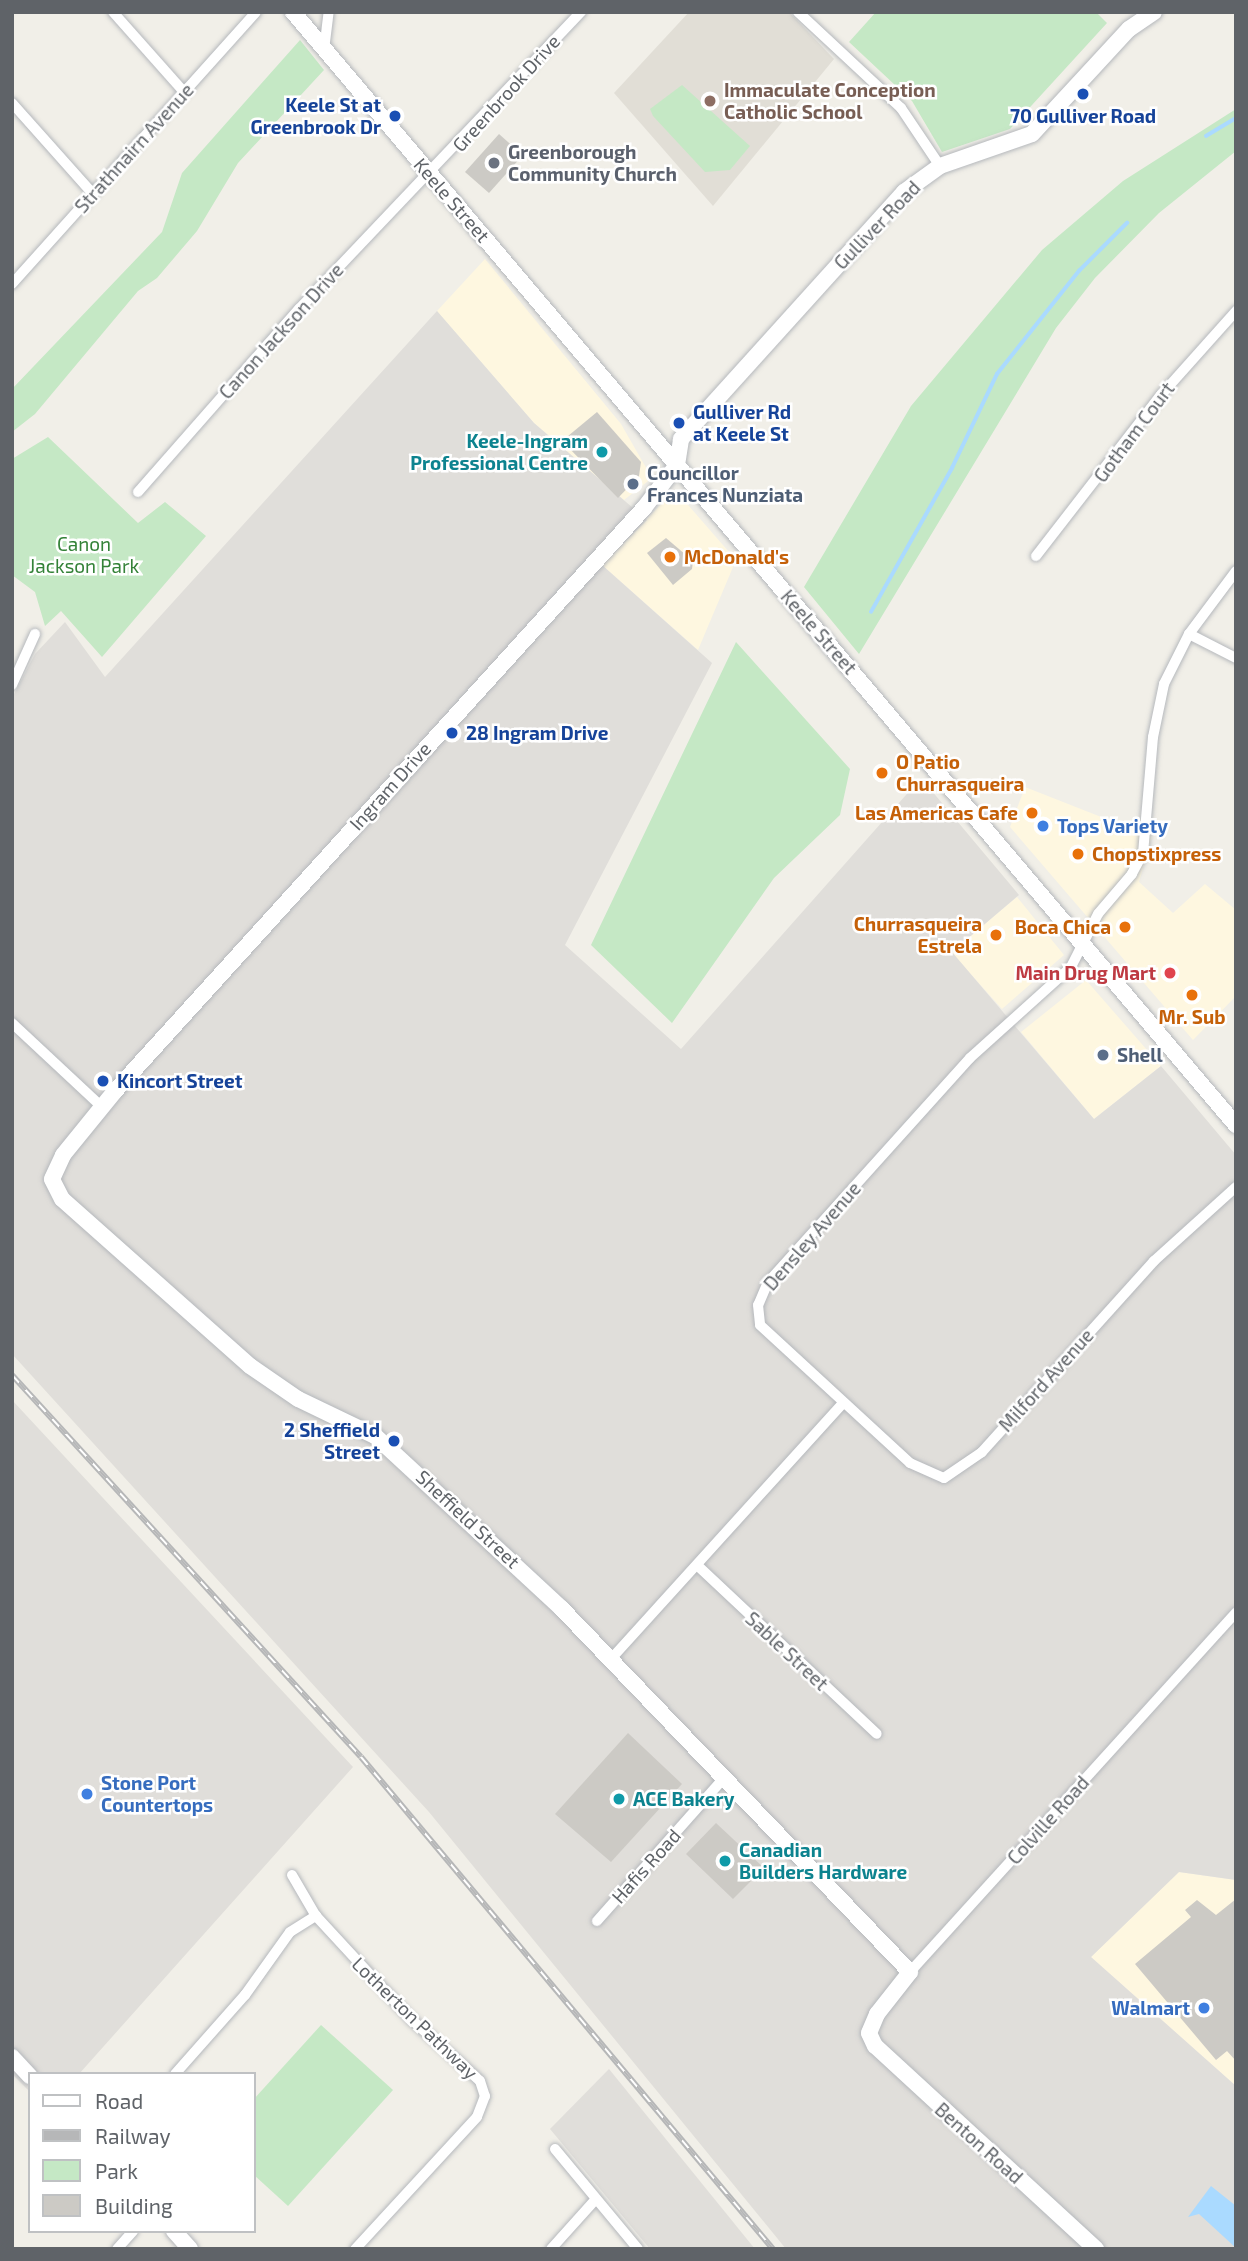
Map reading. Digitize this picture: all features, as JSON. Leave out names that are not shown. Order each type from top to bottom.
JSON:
[{"type":"street","points":[[113,12],[184,92]]},
{"type":"street","name":"Strathnairn Avenue","points":[[12,284],[257,12]]},
{"type":"street","name":"Keele Street","points":[[293,12],[1235,1123]]},
{"type":"street","points":[[324,50],[329,12]]},
{"type":"street","name":"Greenbrook Drive","points":[[431,175],[582,12]]},
{"type":"street","points":[[798,12],[901,108],[940,166]]},
{"type":"street","name":"Gulliver Road","points":[[677,465],[681,439],[903,194],[940,166],[1032,134],[1129,29],[1154,12]]},
{"type":"street","points":[[12,103],[93,194]]},
{"type":"street","name":"Canon Jackson Drive","points":[[138,492],[299,309],[431,175]]},
{"type":"street","name":"Gotham Court","points":[[1036,556],[1161,395],[1236,311]]},
{"type":"street","name":"Ingram Drive","points":[[102,1107],[677,465]]},
{"type":"street","name":"Densley Avenue","points":[[842,1404],[760,1325],[760,1296],[970,1058],[1071,967],[1081,944],[1143,853],[1157,709],[1171,664],[1189,634],[1236,571]]},
{"type":"street","points":[[12,685],[35,634]]},
{"type":"street","points":[[1189,634],[1236,658]]},
{"type":"street","points":[[12,1023],[102,1107]]},
{"type":"street","name":"Sheffield Street","points":[[102,1107],[54,1167],[54,1187],[62,1199],[276,1387],[349,1421],[395,1452],[505,1551],[910,1972]]},
{"type":"street","name":"Milford Avenue","points":[[842,1404],[924,1474],[944,1478],[965,1468],[1154,1261],[1236,1187]]},
{"type":"street","points":[[611,1659],[842,1404]]},
{"type":"street","name":"Sable Street","points":[[698,1566],[877,1734]]},
{"type":"street","name":"Colville Road","points":[[869,2033],[910,1972],[1236,1613]]},
{"type":"street","name":"Hafis Road","points":[[597,1921],[723,1779]]},
{"type":"street","name":"Lotherton Pathway","points":[[292,1875],[316,1916],[412,2020],[480,2081],[485,2096],[477,2117],[355,2249]]},
{"type":"street","points":[[177,2072],[245,1995],[290,1932],[316,1916]]},
{"type":"street","name":"Benton Road","points":[[869,2033],[894,2066],[1096,2249]]},
{"type":"street","points":[[555,2149],[638,2249]]},
{"type":"street","points":[[551,2249],[596,2199]]},
{"type":"street","points":[[117,2249],[131,2233]]},
{"type":"street","points":[[176,2233],[190,2249]]},
{"type":"shaded area","name":"Immaculate Conception Catholic School","points":[[689,12],[789,12],[834,59],[713,206],[614,93]]},
{"type":"shaded area","points":[[485,259],[621,424],[652,478],[624,500],[534,423],[437,311]]},
{"type":"shaded area","points":[[437,311],[534,423],[647,520],[602,565],[712,663],[565,945],[681,1049],[921,778],[1019,895],[952,952],[1094,1119],[1161,1066],[1236,1155],[1236,1880],[1179,1872],[1091,1957],[1236,2086],[1236,2249],[786,2249],[429,1812],[12,1354],[12,698],[35,654],[65,622],[105,677]]},
{"type":"shaded area","points":[[675,490],[736,560],[698,650],[602,565]]},
{"type":"shaded area","points":[[1025,787],[1152,837],[1139,882],[1173,913],[1205,884],[1236,910],[1236,996],[1193,1040],[1010,827]]},
{"type":"shaded area","points":[[1017,897],[1064,955],[1002,1009],[951,952]]},
{"type":"shaded area","points":[[1086,980],[1161,1066],[1094,1119],[1021,1032]]},
{"type":"shaded area","points":[[12,1400],[353,1767],[81,2072],[28,2072],[28,2090],[12,2074]]},
{"type":"shaded area","points":[[1179,1872],[1236,1880],[1236,2086],[1091,1957]]},
{"type":"shaded area","points":[[609,2069],[755,2249],[650,2249],[550,2129]]},
{"type":"green space","points":[[876,12],[1096,12],[1107,23],[1010,129],[942,152],[912,101],[849,42]]},
{"type":"green space","points":[[300,40],[324,70],[238,163],[197,231],[157,278],[138,291],[35,414],[12,432],[12,389],[162,232],[182,173]]},
{"type":"green space","points":[[682,85],[750,146],[730,170],[705,172],[653,116],[650,109]]},
{"type":"green space","points":[[1236,109],[1236,151],[1159,213],[1095,278],[1056,328],[859,654],[804,587],[911,406],[1042,250],[1123,181]]},
{"type":"green space","name":"Canon Jackson Park","points":[[48,437],[138,523],[165,502],[206,536],[102,657],[61,611],[45,626],[35,592],[12,575],[12,459]]},
{"type":"green space","points":[[736,642],[850,769],[840,815],[774,878],[672,1023],[591,945]]},
{"type":"green space","points":[[321,2025],[393,2090],[288,2206],[256,2177],[256,2097]]},
{"type":"water","points":[[1211,2186],[1236,2206],[1236,2248],[1199,2214],[1188,2217]]},
{"type":"building","name":"Greenborough Community Church","points":[[499,134],[523,155],[489,193],[465,172]]},
{"type":"building","name":"Keele-Ingram Professional Centre","points":[[597,412],[641,462],[639,476],[618,498],[562,441]]},
{"type":"building","name":"McDonald's","points":[[666,538],[693,561],[692,569],[673,585],[647,553]]},
{"type":"building","name":"ACE Bakery","points":[[628,1733],[682,1784],[611,1862],[555,1814]]},
{"type":"building","name":"Canadian Builders Hardware","points":[[716,1823],[764,1868],[733,1899],[686,1854]]},
{"type":"building","name":"Walmart","points":[[1236,1899],[1236,2061],[1227,2051],[1216,2060],[1135,1964],[1191,1917],[1185,1910],[1197,1900],[1216,1915]]},
{"type":"waterway","points":[[1206,136],[1236,118]]},
{"type":"waterway","points":[[871,612],[952,468],[997,374],[1079,271],[1127,223]]},
{"type":"railway","points":[[12,1375],[361,1757],[773,2249]]},
{"type":"place","name":"70 Gulliver Road","points":[[1083,94]]},
{"type":"place","name":"Immaculate Conception Catholic School","points":[[710,101]]},
{"type":"place","name":"Keele St at Greenbrook Dr","points":[[395,116]]},
{"type":"place","name":"Greenborough Community Church","points":[[494,163]]},
{"type":"place","name":"Gulliver Rd at Keele St","points":[[679,423]]},
{"type":"place","name":"Keele-Ingram Professional Centre","points":[[602,452]]},
{"type":"place","name":"Councillor Frances Nunziata","points":[[633,484]]},
{"type":"place","name":"McDonald's","points":[[670,557]]},
{"type":"place","name":"28 Ingram Drive","points":[[452,733]]},
{"type":"place","name":"O Patio Churrasqueira","points":[[882,773]]},
{"type":"place","name":"Las Americas Cafe","points":[[1032,813]]},
{"type":"place","name":"Tops Variety","points":[[1043,826]]},
{"type":"place","name":"Chopstixpress","points":[[1078,854]]},
{"type":"place","name":"Boca Chica","points":[[1125,927]]},
{"type":"place","name":"Churrasqueira Estrela","points":[[996,935]]},
{"type":"place","name":"Main Drug Mart","points":[[1170,973]]},
{"type":"place","name":"Mr. Sub","points":[[1192,995]]},
{"type":"place","name":"Shell","points":[[1103,1055]]},
{"type":"place","name":"Kincort Street","points":[[103,1081]]},
{"type":"place","name":"2 Sheffield Street","points":[[394,1441]]},
{"type":"place","name":"Stone Port Countertops","points":[[87,1794]]},
{"type":"place","name":"ACE Bakery","points":[[619,1799]]},
{"type":"place","name":"Canadian Builders Hardware","points":[[725,1861]]},
{"type":"place","name":"Walmart","points":[[1204,2008]]}]
